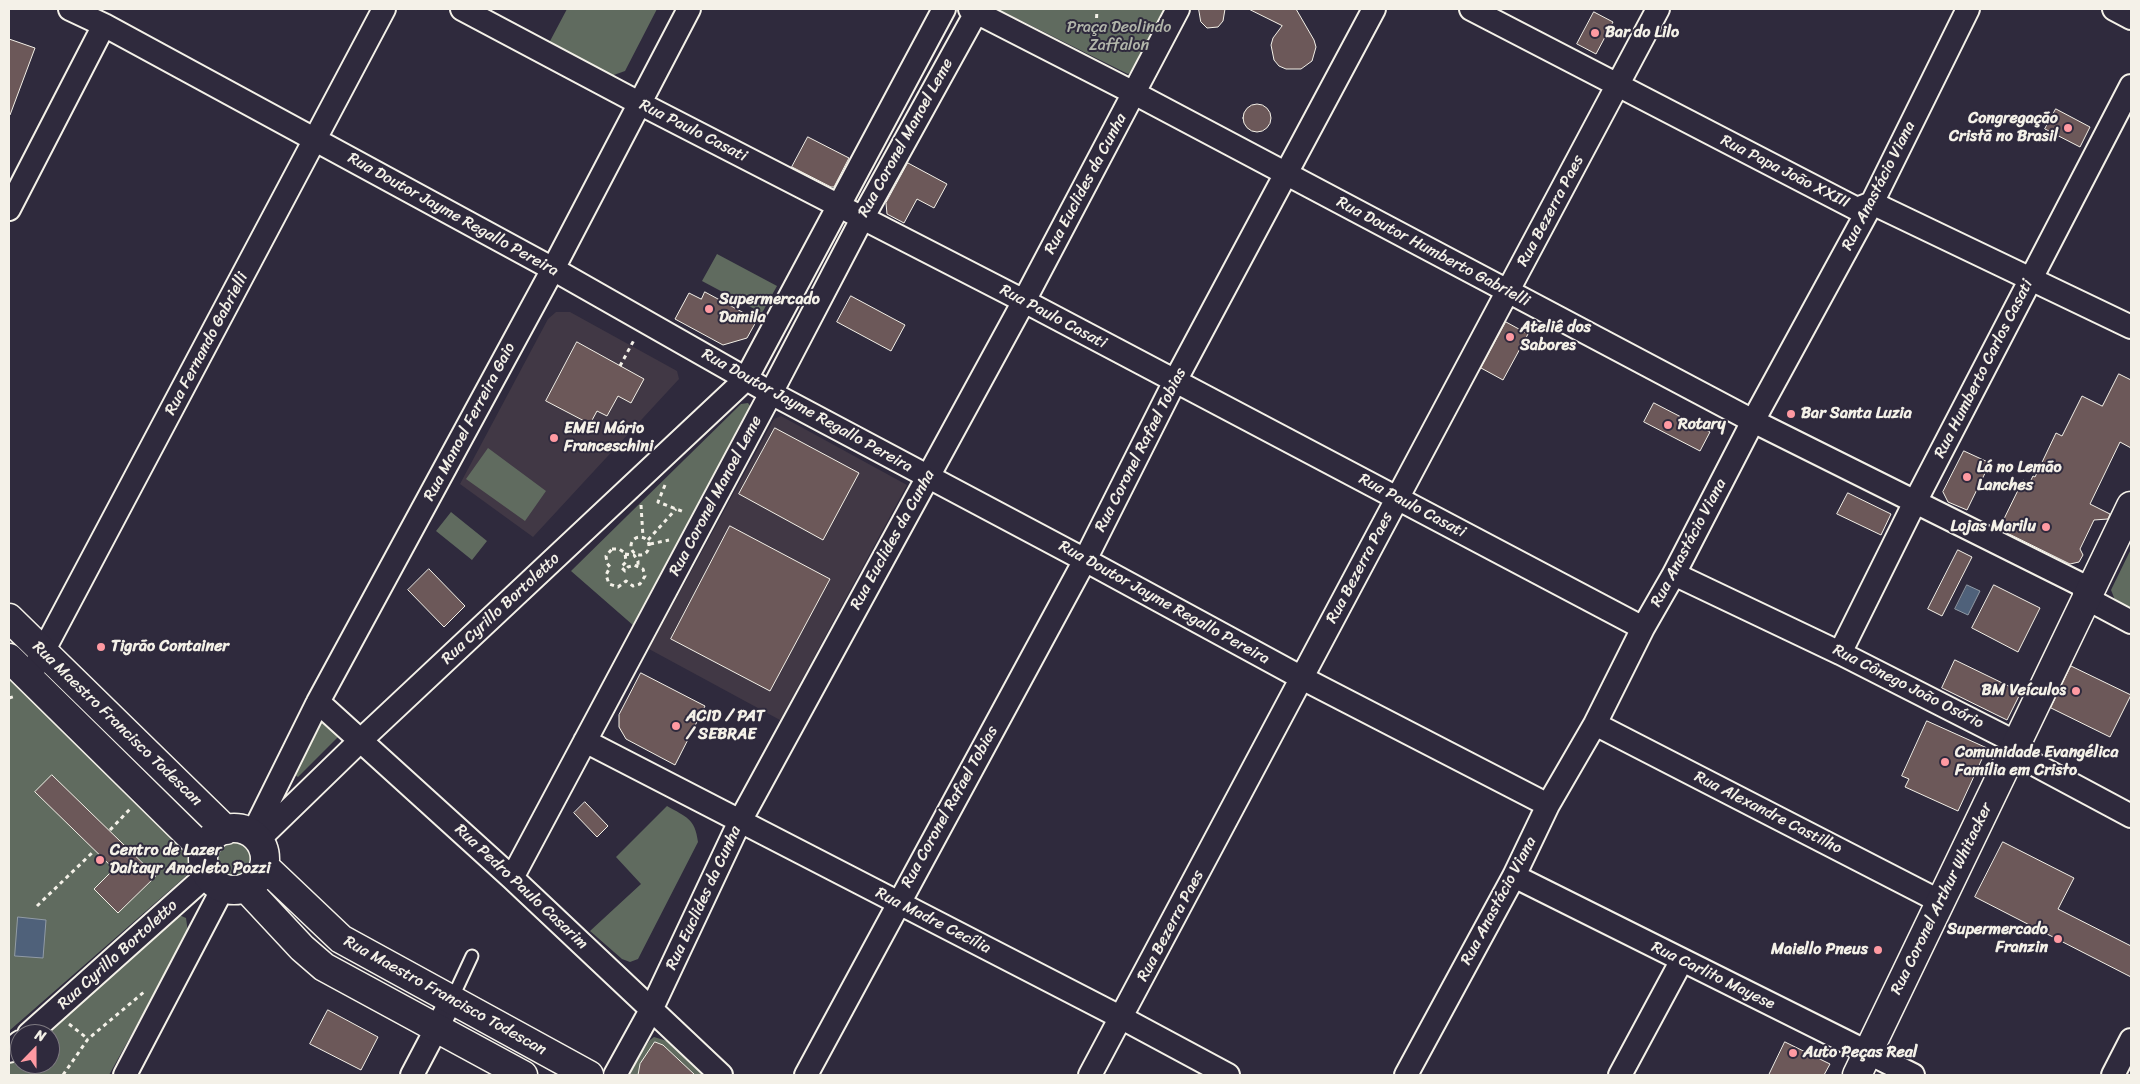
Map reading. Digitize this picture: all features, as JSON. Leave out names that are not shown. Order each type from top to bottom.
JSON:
[{"type":"main road","name":"Rua Coronel Arthur Whitacker","points":[[1862,1064],[2131,506]]},
{"type":"main road","name":"Rua Maestro Francisco Todescan","points":[[9,618],[44,653],[250,843],[341,939],[589,1075]]},
{"type":"main road","name":"Rua Maestro Francisco Todescan","points":[[9,658],[220,875],[324,967],[523,1075]]},
{"type":"main road","points":[[212,837],[250,843],[260,875],[220,875],[212,837]]},
{"type":"street","name":"Rua Doutor Jayme Regallo Pereira","points":[[70,9],[104,25],[553,269],[771,393],[1302,678],[1548,805]]},
{"type":"street","name":"Rua Fernando Gabrielli","points":[[29,678],[44,653],[384,9]]},
{"type":"street","name":"Rua Paulo Casati","points":[[462,9],[639,103],[1024,301],[1643,628]]},
{"type":"street","name":"Rua Manoel Ferreira Gaio","points":[[250,843],[318,702],[553,269],[689,9]]},
{"type":"street","name":"Rua Coronel Manoel Leme","points":[[746,379],[944,9]]},
{"type":"street","name":"Rua Euclides da Cunha","points":[[616,1075],[651,1010],[740,821],[1024,301],[1178,9]]},
{"type":"street","name":"Rua Coronel Rafael Tobias","points":[[806,1075],[1085,560],[1175,381],[1374,9]]},
{"type":"street","name":"Rua Papa João XXIII","points":[[1471,9],[1857,209],[1872,203],[2131,327]]},
{"type":"street","name":"Rua Bezerra Paes","points":[[1090,1075],[1658,9]]},
{"type":"street","name":"Rua Anastácio Viana","points":[[1406,1075],[1514,876],[1548,805],[1595,724],[1643,628],[1674,574],[1752,421],[1872,203],[1968,9]]},
{"type":"street","points":[[2114,9],[2131,18]]},
{"type":"street","name":"Rua Coronel Manoel Leme","points":[[512,878],[974,10]]},
{"type":"street","name":"Rua Doutor Humberto Gabrielli","points":[[974,10],[1752,421],[2082,585],[2086,598],[2131,622]]},
{"type":"street","points":[[9,209],[104,25]]},
{"type":"street","name":"Rua Humberto Carlos Casati","points":[[1840,653],[1915,502],[2131,86]]},
{"type":"street","name":"Rua Cyrillo Bortoletto","points":[[250,843],[746,379]]},
{"type":"street","name":"Rua Cônego João Osório","points":[[1674,574],[1840,653],[2007,738],[2014,751],[2032,763],[2131,816]]},
{"type":"street","name":"Rua Pedro Paulo Casarim","points":[[318,702],[512,878],[721,1075]]},
{"type":"street","name":"Rua Alexandre Castilho","points":[[1595,724],[1940,902]]},
{"type":"street","name":"Rua Madre Cecília","points":[[585,741],[1122,1018],[1228,1075]]},
{"type":"street","points":[[125,1075],[220,875]]},
{"type":"street","name":"Rua Cyrillo Bortoletto","points":[[40,1024],[220,875]]},
{"type":"street","name":"Rua Carlito Mayese","points":[[1514,876],[1682,960],[1862,1064],[1913,1075]]},
{"type":"street","points":[[1620,1075],[1682,960]]},
{"type":"street","points":[[412,1075],[452,999]]},
{"type":"street","points":[[2113,1075],[2131,1040]]},
{"type":"lane","points":[[452,999],[472,956]]},
{"type":"path","points":[[1094,58],[1097,9]]},
{"type":"path","points":[[620,366],[634,340]]},
{"type":"path","points":[[668,478],[658,502],[692,516]]},
{"type":"path","points":[[641,504],[643,537],[649,542],[673,539]]},
{"type":"path","points":[[638,561],[648,552],[649,542],[676,509]]},
{"type":"path","points":[[638,566],[638,561],[634,555],[626,554],[616,548],[607,553],[606,560],[610,568],[607,571],[606,578],[609,584],[618,587],[626,580],[633,586],[640,584],[645,576],[643,569],[638,566],[631,566],[625,571],[621,567],[626,562],[626,554],[634,539],[643,537]]},
{"type":"path","points":[[631,547],[636,554],[644,554]]},
{"type":"path","points":[[110,830],[137,803]]},
{"type":"path","points":[[37,906],[94,851]]},
{"type":"path","points":[[63,1075],[88,1039],[149,988]]},
{"type":"path","points":[[62,1018],[88,1039]]},
{"type":"shaded area","name":"EMEI Mário Franceschini","points":[[556,312],[570,312],[677,371],[679,379],[533,537],[460,484],[548,319]]},
{"type":"shaded area","points":[[781,416],[907,485],[780,720],[649,649],[774,419]]},
{"type":"green space","points":[[567,9],[657,9],[625,71],[611,76],[549,43]]},
{"type":"green space","name":"Praça Deolindo Zaffalon","points":[[998,9],[1165,9],[1137,67],[1128,74]]},
{"type":"green space","points":[[717,254],[777,286],[762,313],[702,281]]},
{"type":"green space","points":[[748,403],[751,407],[748,415],[634,626],[571,571],[741,404]]},
{"type":"green space","points":[[488,448],[546,491],[525,521],[466,479]]},
{"type":"green space","points":[[451,512],[487,541],[472,560],[436,531]]},
{"type":"green space","points":[[2131,549],[2131,608],[2115,600],[2111,590]]},
{"type":"green space","name":"Centro de Lazer Daltayr Anacleto Pozzi","points":[[9,679],[190,855],[191,866],[186,876],[17,1024],[10,1024],[9,1031]]},
{"type":"green space","points":[[326,719],[339,729],[338,737],[298,777],[292,773],[319,720]]},
{"type":"green space","points":[[667,806],[692,823],[698,842],[638,959],[630,962],[622,959],[590,931],[641,884],[616,857]]},
{"type":"green space","points":[[229,838],[237,838],[248,844],[254,859],[248,874],[237,880],[229,880],[218,874],[212,863],[212,855],[218,844]]},
{"type":"green space","points":[[179,915],[186,918],[188,933],[109,1075],[9,1075],[10,1063],[10,1074],[60,1074],[60,1024],[54,1024]]},
{"type":"green space","points":[[654,1037],[667,1041],[705,1075],[630,1075],[632,1067]]},
{"type":"water","points":[[1967,585],[1980,591],[1968,615],[1955,609]]},
{"type":"water","points":[[18,917],[46,920],[43,958],[15,956]]},
{"type":"building","points":[[1199,9],[1225,9],[1223,21],[1218,27],[1207,28],[1201,22]]},
{"type":"building","points":[[1249,9],[1296,9],[1314,40],[1316,47],[1312,61],[1301,69],[1286,69],[1279,66],[1274,60],[1271,45],[1273,38],[1282,26]]},
{"type":"building","name":"Bar do Lilo","points":[[1594,12],[1613,22],[1596,54],[1577,44]]},
{"type":"building","points":[[9,39],[35,48],[10,115],[9,114]]},
{"type":"building","points":[[1257,104],[1267,108],[1271,118],[1267,128],[1257,132],[1247,128],[1243,118],[1247,108]]},
{"type":"building","name":"Congregação Cristã no Brasil","points":[[2056,109],[2090,127],[2080,147],[2045,129]]},
{"type":"building","points":[[808,137],[849,158],[834,187],[792,167]]},
{"type":"building","points":[[908,163],[947,184],[934,208],[917,199],[904,223],[887,214],[886,203]]},
{"type":"building","name":"Supermercado Damila","points":[[705,292],[757,320],[747,338],[723,345],[675,319],[689,293],[701,299]]},
{"type":"building","points":[[851,296],[905,325],[891,351],[837,322]]},
{"type":"building","points":[[1506,322],[1528,334],[1503,380],[1481,368]]},
{"type":"building","points":[[577,342],[644,379],[631,403],[618,396],[607,416],[597,411],[590,424],[546,401]]},
{"type":"building","points":[[2119,374],[2131,380],[2131,448],[2120,442],[2090,504],[2110,514],[2108,519],[2094,520],[2080,549],[2083,555],[2079,562],[2070,564],[1999,529],[2023,480],[2029,484],[2033,476],[2035,477],[2056,433],[2062,436],[2082,396],[2102,406]]},
{"type":"building","points":[[1654,403],[1710,432],[1700,451],[1644,422]]},
{"type":"building","points":[[775,428],[859,473],[823,540],[739,494]]},
{"type":"building","name":"Lá no Lemão Lanches","points":[[1964,451],[1990,463],[1967,510],[1948,502],[1943,492]]},
{"type":"building","points":[[1848,493],[1891,514],[1881,535],[1837,514]]},
{"type":"building","points":[[730,526],[830,579],[770,691],[671,639]]},
{"type":"building","points":[[1958,550],[1972,557],[1942,616],[1928,609]]},
{"type":"building","points":[[429,569],[465,606],[444,627],[408,590]]},
{"type":"building","points":[[1994,585],[2040,608],[2018,652],[1972,628]]},
{"type":"building","points":[[1955,660],[2021,692],[2007,720],[1942,688]]},
{"type":"building","points":[[2071,666],[2131,695],[2110,737],[2051,708]]},
{"type":"building","points":[[641,673],[705,706],[675,765],[626,739],[619,727],[619,715]]},
{"type":"building","name":"Comunidade Evangélica Família em Cristo","points":[[1927,721],[1987,748],[1958,811],[1905,787],[1909,779],[1902,776]]},
{"type":"building","points":[[52,775],[156,876],[118,913],[94,889],[114,869],[35,792]]},
{"type":"building","points":[[585,802],[608,826],[597,837],[574,813]]},
{"type":"building","points":[[2003,842],[2074,878],[2058,909],[2131,946],[2131,977],[1975,897]]},
{"type":"building","points":[[328,1010],[378,1037],[361,1070],[310,1044]]},
{"type":"building","points":[[655,1042],[663,1045],[695,1075],[638,1075],[640,1064]]},
{"type":"building","name":"Auto Peças Real","points":[[1785,1042],[1830,1064],[1824,1075],[1769,1075]]},
{"type":"place","name":"Bar do Lilo","points":[[1595,33]]},
{"type":"place","name":"Congregação Cristã no Brasil","points":[[2068,128]]},
{"type":"place","name":"Supermercado Damila","points":[[709,309]]},
{"type":"place","name":"Ateliê dos Sabores","points":[[1510,337]]},
{"type":"place","name":"Bar Santa Luzia","points":[[1791,414]]},
{"type":"place","name":"Rotary","points":[[1668,425]]},
{"type":"place","name":"EMEI Mário Franceschini","points":[[554,438]]},
{"type":"place","name":"Lá no Lemão Lanches","points":[[1967,477]]},
{"type":"place","name":"Lojas Marilu","points":[[2046,527]]},
{"type":"place","name":"Tigrão Container","points":[[101,647]]},
{"type":"place","name":"BM Veículos","points":[[2076,691]]},
{"type":"place","name":"ACID / PAT / SEBRAE","points":[[676,726]]},
{"type":"place","name":"Comunidade Evangélica Família em Cristo","points":[[1945,762]]},
{"type":"place","name":"Centro de Lazer Daltayr Anacleto Pozzi","points":[[100,860]]},
{"type":"place","name":"Supermercado Franzin","points":[[2058,939]]},
{"type":"place","name":"Maiello Pneus","points":[[1878,950]]},
{"type":"place","name":"Auto Peças Real","points":[[1793,1053]]}]
